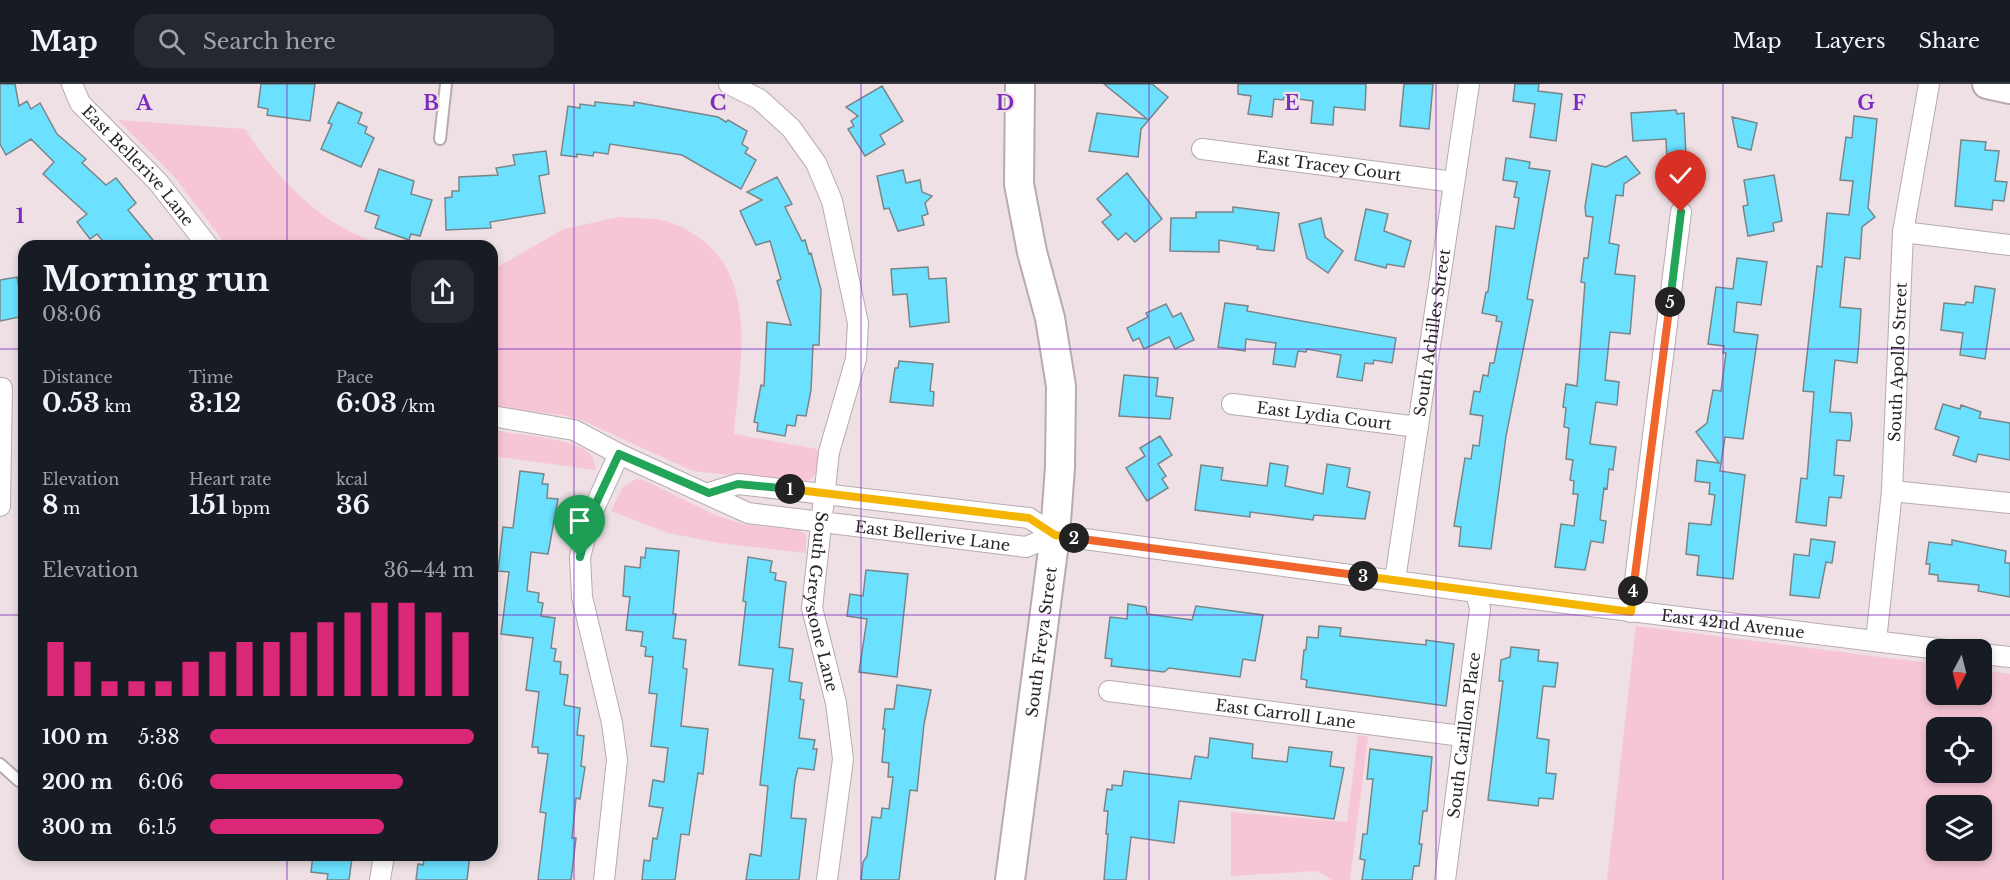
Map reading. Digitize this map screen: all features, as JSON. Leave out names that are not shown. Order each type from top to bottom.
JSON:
[{"type":"main road","name":"South Freya Street","points":[[1010,880],[1055,535],[1060,466],[1061,386],[1050,318],[1032,252],[1019,184],[1020,84]]},
{"type":"main road","points":[[1987,84],[2010,88]]},
{"type":"street","name":"East Bellerive Lane","points":[[72,84],[80,103],[158,182],[203,240]]},
{"type":"street","name":"South Greystone Lane","points":[[729,84],[759,99],[791,128],[816,163],[832,201],[858,323],[856,358],[829,452],[812,608],[836,703],[843,759],[827,880]]},
{"type":"street","name":"South Achilles Street","points":[[1395,580],[1469,84]]},
{"type":"street","name":"South Apollo Street","points":[[1876,641],[1892,491],[1903,232],[1929,84]]},
{"type":"street","name":"East Tracey Court","points":[[1202,149],[1454,182]]},
{"type":"street","points":[[1631,612],[1681,212]]},
{"type":"street","points":[[1903,232],[2010,245]]},
{"type":"street","points":[[0,506],[2,388]]},
{"type":"street","name":"East Lydia Court","points":[[1232,404],[1418,427]]},
{"type":"street","name":"East Bellerive Lane","points":[[498,417],[574,430],[619,454],[709,493],[748,513],[821,520],[1026,548],[1055,535]]},
{"type":"street","points":[[604,880],[617,760],[612,723],[582,597],[580,557],[591,514],[619,454]]},
{"type":"street","name":"East Bellerive Lane","points":[[709,493],[738,484],[824,492],[1029,518],[1055,535]]},
{"type":"street","points":[[1892,491],[2010,503]]},
{"type":"street","name":"East 42nd Avenue","points":[[1055,535],[1631,612],[1926,647]]},
{"type":"street","name":"South Carillon Place","points":[[1445,880],[1480,609],[1476,592]]},
{"type":"street","points":[[1992,655],[2010,657]]},
{"type":"street","name":"East Carroll Lane","points":[[1109,691],[1462,736]]},
{"type":"street","points":[[380,880],[383,861]]},
{"type":"lane","points":[[440,139],[446,84]]},
{"type":"lane","points":[[0,764],[18,780]]},
{"type":"shaded area","points":[[118,120],[245,129],[273,167],[305,200],[322,215],[369,240],[222,240],[173,175]]},
{"type":"shaded area","points":[[619,217],[651,219],[669,222],[700,238],[720,259],[733,284],[740,312],[740,372],[734,434],[822,450],[817,470],[812,478],[802,483],[693,471],[581,420],[562,415],[498,408],[498,266],[564,229]]},
{"type":"shaded area","points":[[498,431],[554,439],[577,446],[590,454],[596,470],[498,457]]},
{"type":"shaded area","points":[[636,479],[644,480],[717,516],[743,524],[799,530],[806,535],[806,553],[719,543],[668,533],[611,511],[623,487]]},
{"type":"shaded area","points":[[1636,626],[1926,663],[1926,705],[1992,705],[1992,671],[2010,674],[2010,880],[1607,880]]},
{"type":"shaded area","points":[[1358,735],[1368,737],[1350,880],[1332,880],[1317,871],[1231,876],[1231,812],[1347,822]]},
{"type":"building","points":[[0,84],[15,84],[19,106],[27,101],[31,109],[40,103],[57,134],[86,159],[82,163],[106,185],[116,178],[136,203],[128,210],[153,240],[102,240],[97,234],[90,239],[77,222],[87,214],[43,174],[54,162],[31,139],[6,155],[0,144]]},
{"type":"building","points":[[261,84],[315,84],[310,121],[267,115],[268,109],[258,107]]},
{"type":"building","points":[[1104,84],[1152,84],[1168,97],[1141,129],[1138,157],[1089,151],[1097,113],[1147,119]]},
{"type":"building","points":[[1238,84],[1366,84],[1365,110],[1334,107],[1333,125],[1311,123],[1313,101],[1284,97],[1283,100],[1274,99],[1272,117],[1248,114],[1251,96],[1238,94]]},
{"type":"building","points":[[1404,84],[1433,84],[1429,129],[1400,126]]},
{"type":"building","points":[[1515,84],[1539,84],[1538,91],[1562,94],[1556,141],[1530,137],[1535,104],[1513,101]]},
{"type":"building","points":[[882,86],[903,121],[880,135],[885,144],[865,156],[848,129],[854,126],[851,121],[858,116],[846,107]]},
{"type":"building","points":[[338,102],[362,113],[358,123],[367,127],[365,133],[374,138],[361,167],[321,149],[332,124],[328,123]]},
{"type":"building","points":[[595,102],[634,106],[634,102],[718,117],[726,122],[728,120],[747,131],[742,144],[748,148],[745,153],[756,160],[741,189],[682,155],[610,144],[608,154],[594,152],[593,156],[577,154],[577,157],[561,155],[568,106],[580,108],[580,104],[595,106]]},
{"type":"building","points":[[1676,110],[1677,114],[1684,113],[1686,157],[1667,159],[1666,139],[1633,141],[1631,113]]},
{"type":"building","points":[[1854,116],[1877,119],[1868,208],[1875,217],[1862,227],[1860,259],[1845,257],[1840,307],[1861,309],[1859,341],[1857,363],[1835,360],[1830,412],[1851,413],[1852,424],[1850,441],[1837,440],[1834,475],[1844,476],[1841,498],[1829,497],[1826,526],[1796,522],[1801,478],[1807,479],[1814,392],[1803,391],[1817,266],[1822,267],[1827,213],[1849,215],[1853,181],[1840,180],[1846,137],[1852,138]]},
{"type":"building","points":[[1732,117],[1757,123],[1751,150],[1738,147]]},
{"type":"building","points":[[1961,140],[1986,142],[1985,150],[1999,151],[1995,181],[2007,182],[2004,201],[1993,200],[1992,210],[1955,206]]},
{"type":"building","points":[[546,151],[549,174],[539,176],[545,213],[490,222],[491,228],[446,230],[445,198],[452,197],[452,191],[459,191],[459,177],[498,175],[496,168],[515,165],[513,155]]},
{"type":"building","points":[[1626,156],[1640,173],[1624,184],[1623,196],[1616,195],[1609,243],[1619,245],[1615,274],[1635,276],[1630,334],[1610,332],[1605,380],[1619,382],[1617,405],[1596,402],[1590,444],[1616,447],[1613,470],[1609,469],[1607,489],[1604,488],[1600,520],[1606,521],[1603,543],[1591,541],[1585,570],[1555,567],[1561,524],[1574,526],[1578,494],[1573,494],[1574,481],[1570,480],[1573,460],[1566,459],[1569,428],[1564,427],[1566,408],[1563,407],[1566,384],[1577,386],[1585,283],[1581,282],[1584,258],[1588,258],[1593,217],[1586,216],[1585,207],[1592,164],[1606,167]]},
{"type":"building","points":[[1506,158],[1530,162],[1529,168],[1550,171],[1527,299],[1533,300],[1506,436],[1491,549],[1459,546],[1461,527],[1454,526],[1465,458],[1471,459],[1473,445],[1479,446],[1483,416],[1470,414],[1474,391],[1480,392],[1483,375],[1488,376],[1490,363],[1494,363],[1502,322],[1496,321],[1497,316],[1482,313],[1486,292],[1488,292],[1496,226],[1514,229],[1519,198],[1514,197],[1517,182],[1503,180]]},
{"type":"building","points":[[379,169],[414,181],[411,194],[432,200],[420,236],[411,234],[409,240],[375,228],[379,216],[365,211]]},
{"type":"building","points":[[903,170],[906,183],[920,180],[922,192],[932,196],[925,203],[928,214],[922,216],[924,225],[898,231],[889,208],[884,209],[877,176]]},
{"type":"building","points":[[1127,173],[1162,219],[1135,242],[1126,233],[1118,240],[1102,222],[1111,215],[1097,199]]},
{"type":"building","points":[[1774,175],[1782,221],[1773,223],[1774,231],[1748,236],[1743,206],[1748,205],[1744,180]]},
{"type":"building","points":[[777,177],[792,204],[785,207],[802,241],[805,240],[809,254],[811,253],[821,290],[819,345],[813,345],[811,390],[806,416],[797,415],[795,426],[787,425],[785,436],[757,431],[758,423],[754,422],[761,385],[764,386],[767,322],[791,325],[777,281],[781,279],[770,241],[756,245],[740,211],[762,200],[747,192]]},
{"type":"building","points":[[1233,207],[1279,213],[1274,251],[1219,240],[1219,252],[1170,251],[1171,218],[1196,218],[1196,212],[1233,212]]},
{"type":"building","points":[[1366,209],[1388,214],[1384,231],[1411,241],[1404,267],[1387,264],[1386,268],[1355,260]]},
{"type":"building","points":[[1321,218],[1325,237],[1343,251],[1328,273],[1307,258],[1299,224]]},
{"type":"building","points":[[1737,258],[1767,262],[1761,305],[1737,302],[1734,332],[1758,335],[1743,439],[1725,437],[1720,471],[1745,475],[1733,579],[1697,575],[1699,556],[1686,554],[1689,523],[1711,525],[1715,495],[1709,494],[1710,483],[1695,481],[1697,460],[1719,463],[1696,432],[1707,423],[1713,390],[1721,391],[1726,353],[1723,353],[1724,346],[1708,344],[1716,287],[1733,289]]},
{"type":"building","points":[[928,267],[929,279],[946,278],[949,322],[910,327],[907,294],[893,295],[891,269]]},
{"type":"building","points":[[17,277],[18,317],[0,321],[0,280]]},
{"type":"building","points":[[1975,286],[1995,289],[1985,359],[1960,355],[1963,333],[1941,330],[1944,303],[1965,305],[1966,302],[1973,303]]},
{"type":"building","points":[[1225,303],[1248,306],[1247,311],[1396,338],[1392,363],[1374,360],[1373,364],[1365,363],[1362,381],[1337,377],[1341,355],[1307,349],[1306,352],[1298,351],[1295,367],[1273,364],[1276,343],[1246,339],[1245,351],[1218,347]]},
{"type":"building","points":[[1166,304],[1173,317],[1181,313],[1194,340],[1175,349],[1169,337],[1144,349],[1139,338],[1133,341],[1127,328],[1148,317],[1146,313]]},
{"type":"building","points":[[899,361],[933,364],[930,391],[934,392],[933,406],[890,402],[895,368],[898,368]]},
{"type":"building","points":[[1124,375],[1158,378],[1156,396],[1173,398],[1170,419],[1119,416]]},
{"type":"building","points":[[1943,404],[1960,409],[1961,405],[1981,412],[1979,418],[2010,423],[2010,460],[1978,454],[1976,462],[1953,455],[1959,437],[1935,429]]},
{"type":"building","points":[[1160,436],[1172,455],[1158,464],[1166,476],[1162,479],[1168,488],[1147,501],[1126,468],[1145,456],[1140,448]]},
{"type":"building","points":[[1270,463],[1288,466],[1285,486],[1323,494],[1327,464],[1350,468],[1347,487],[1370,492],[1365,519],[1314,515],[1313,520],[1250,512],[1250,517],[1195,510],[1201,465],[1223,468],[1221,480],[1267,486]]},
{"type":"building","points":[[520,471],[544,474],[542,484],[548,484],[547,498],[558,499],[548,554],[531,552],[527,591],[539,593],[538,602],[543,603],[541,616],[555,618],[551,648],[556,649],[554,661],[561,662],[560,674],[568,675],[564,705],[580,708],[577,735],[584,736],[581,766],[585,767],[580,799],[576,798],[572,838],[576,838],[571,880],[538,880],[546,813],[540,812],[548,754],[538,753],[538,747],[532,747],[539,692],[526,690],[533,638],[501,634],[509,572],[498,571],[503,527],[513,528]]},
{"type":"building","points":[[1811,539],[1835,542],[1832,563],[1826,562],[1819,598],[1790,595],[1794,554],[1809,556]]},
{"type":"building","points":[[1952,540],[2006,551],[2005,563],[2010,563],[2010,597],[1978,591],[1979,585],[1938,581],[1938,575],[1929,574],[1930,564],[1926,564],[1929,542],[1952,545]]},
{"type":"building","points":[[646,548],[679,551],[673,638],[686,640],[683,668],[687,669],[681,726],[708,729],[703,774],[698,773],[689,835],[681,834],[675,880],[642,880],[644,860],[650,861],[653,838],[657,839],[663,808],[649,806],[653,780],[664,782],[668,748],[651,746],[657,694],[649,693],[653,657],[645,656],[646,647],[641,646],[643,632],[626,630],[630,597],[623,596],[625,566],[640,568],[641,557],[645,558]]},
{"type":"building","points":[[748,557],[772,561],[770,572],[776,573],[775,580],[786,582],[779,647],[793,649],[789,681],[802,683],[800,699],[804,700],[799,738],[815,740],[813,749],[817,749],[814,770],[798,768],[795,780],[791,818],[806,819],[799,880],[746,880],[750,854],[761,856],[768,786],[760,785],[773,669],[739,665]]},
{"type":"building","points":[[866,570],[908,574],[897,677],[859,672],[867,619],[847,616],[850,594],[863,596]]},
{"type":"building","points":[[1128,604],[1146,607],[1147,614],[1192,620],[1196,606],[1263,615],[1255,661],[1243,659],[1240,677],[1169,668],[1164,672],[1111,666],[1112,659],[1105,658],[1110,617],[1127,619]]},
{"type":"building","points":[[1319,626],[1341,628],[1340,636],[1426,645],[1426,640],[1454,644],[1446,706],[1306,687],[1307,680],[1301,679],[1304,650],[1306,650],[1307,637],[1318,638]]},
{"type":"building","points":[[1511,647],[1539,650],[1538,661],[1558,663],[1555,687],[1543,686],[1537,738],[1549,740],[1546,773],[1556,774],[1553,799],[1539,798],[1538,806],[1488,800],[1503,681],[1499,681],[1501,660],[1510,657]]},
{"type":"building","points":[[897,685],[931,690],[924,724],[917,791],[910,790],[899,880],[861,880],[872,817],[881,818],[882,808],[889,809],[893,777],[888,777],[889,763],[882,762],[885,729],[883,729],[885,709],[894,709]]},
{"type":"building","points":[[1210,738],[1253,744],[1252,758],[1287,762],[1289,747],[1332,752],[1330,766],[1344,768],[1334,819],[1179,801],[1174,843],[1131,837],[1126,880],[1104,880],[1108,834],[1106,834],[1108,811],[1104,811],[1107,789],[1112,790],[1112,785],[1122,786],[1124,771],[1191,779],[1195,756],[1208,758]]},
{"type":"building","points":[[1370,749],[1432,757],[1427,811],[1423,811],[1419,844],[1422,844],[1419,866],[1414,866],[1412,880],[1362,880],[1365,860],[1360,859],[1363,834],[1367,834],[1373,779],[1367,779]]},
{"type":"building","points":[[312,861],[352,861],[349,880],[327,880],[328,874],[311,872]]},
{"type":"building","points":[[424,861],[469,861],[467,880],[416,880],[418,864],[423,865]]},
{"type":"route","points":[[580,557],[591,514],[619,454],[709,493],[738,484],[824,492],[1029,518],[1055,535],[1631,612],[1681,212]]}]
